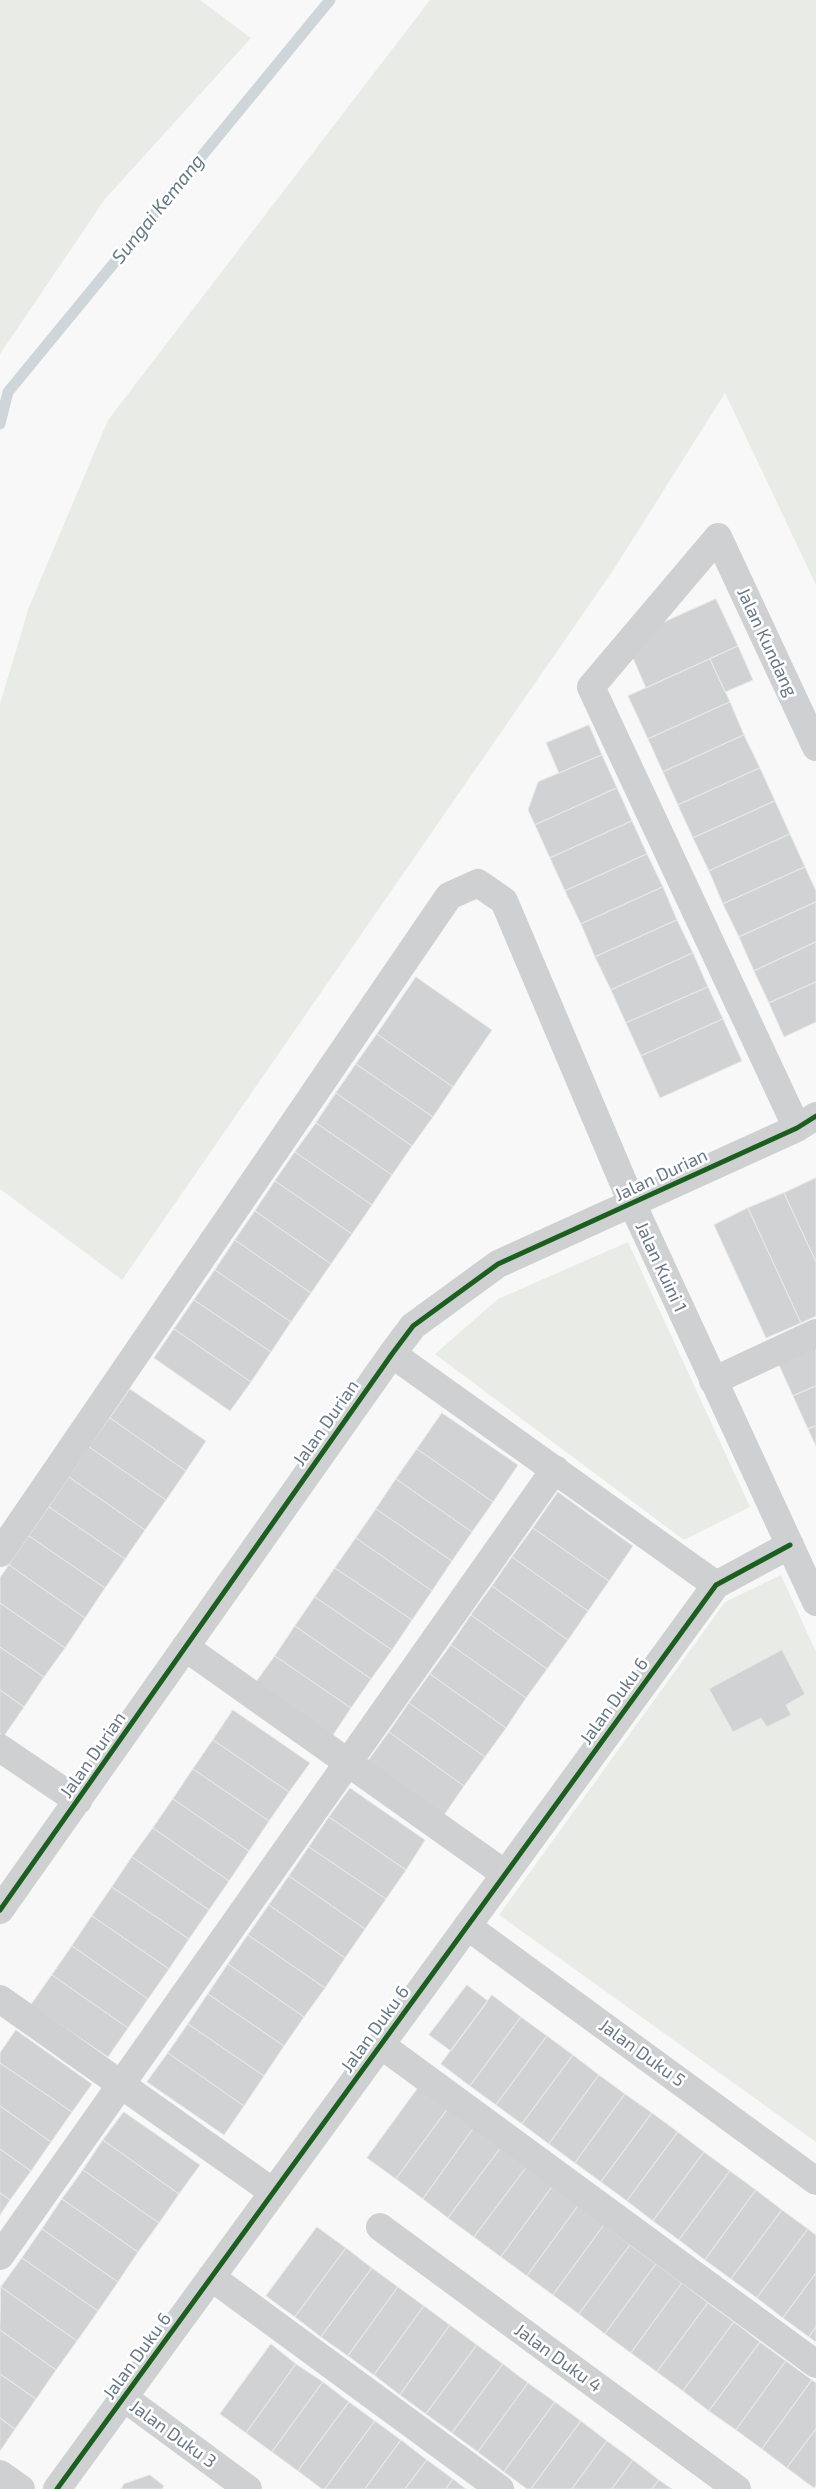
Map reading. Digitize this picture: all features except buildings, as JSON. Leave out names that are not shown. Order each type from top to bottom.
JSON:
[{"type":"street","name":"Jalan Kundang","points":[[807,1122],[591,686],[718,537],[816,747]]},
{"type":"street","name":"Jalan Kuini 1","points":[[0,1553],[449,896],[478,883],[504,901],[632,1203],[816,1602]]},
{"type":"street","name":"Jalan Durian","points":[[0,1910],[413,1326],[498,1264],[807,1122]]},
{"type":"street","points":[[713,1381],[816,1333]]},
{"type":"street","points":[[392,1354],[716,1584],[790,1545]]},
{"type":"street","points":[[0,2256],[555,1469]]},
{"type":"street","name":"Jalan Duku 6","points":[[57,2489],[716,1584]]},
{"type":"street","points":[[185,1647],[505,1874]]},
{"type":"street","points":[[0,1748],[78,1801]]},
{"type":"street","name":"Jalan Duku 5","points":[[468,1926],[816,2181]]},
{"type":"street","points":[[0,1999],[272,2192]]},
{"type":"street","points":[[381,2045],[816,2364]]},
{"type":"street","name":"Jalan Duku 4","points":[[380,2227],[737,2489]]},
{"type":"street","points":[[211,2277],[500,2489]]},
{"type":"street","name":"Jalan Duku 3","points":[[123,2397],[248,2489]]},
{"type":"street","points":[[0,2474],[22,2489]]},
{"type":"shaded area","points":[[0,0],[200,0],[251,38],[105,199],[0,354]]},
{"type":"shaded area","points":[[430,0],[816,0],[816,585],[725,393],[614,569],[122,1280],[0,1189],[0,704],[29,607],[108,420]]},
{"type":"shaded area","points":[[628,1242],[750,1507],[684,1540],[435,1354],[498,1299]]},
{"type":"shaded area","points":[[781,1575],[816,1652],[816,2142],[499,1915],[725,1602]]},
{"type":"waterway","name":"Sungai Kemang","points":[[0,424],[8,392],[330,0]]},
{"type":"cycle path","points":[[0,1910],[413,1326],[498,1264],[797,1128],[816,1116]]},
{"type":"cycle path","points":[[57,2489],[716,1585],[790,1545]]}]
